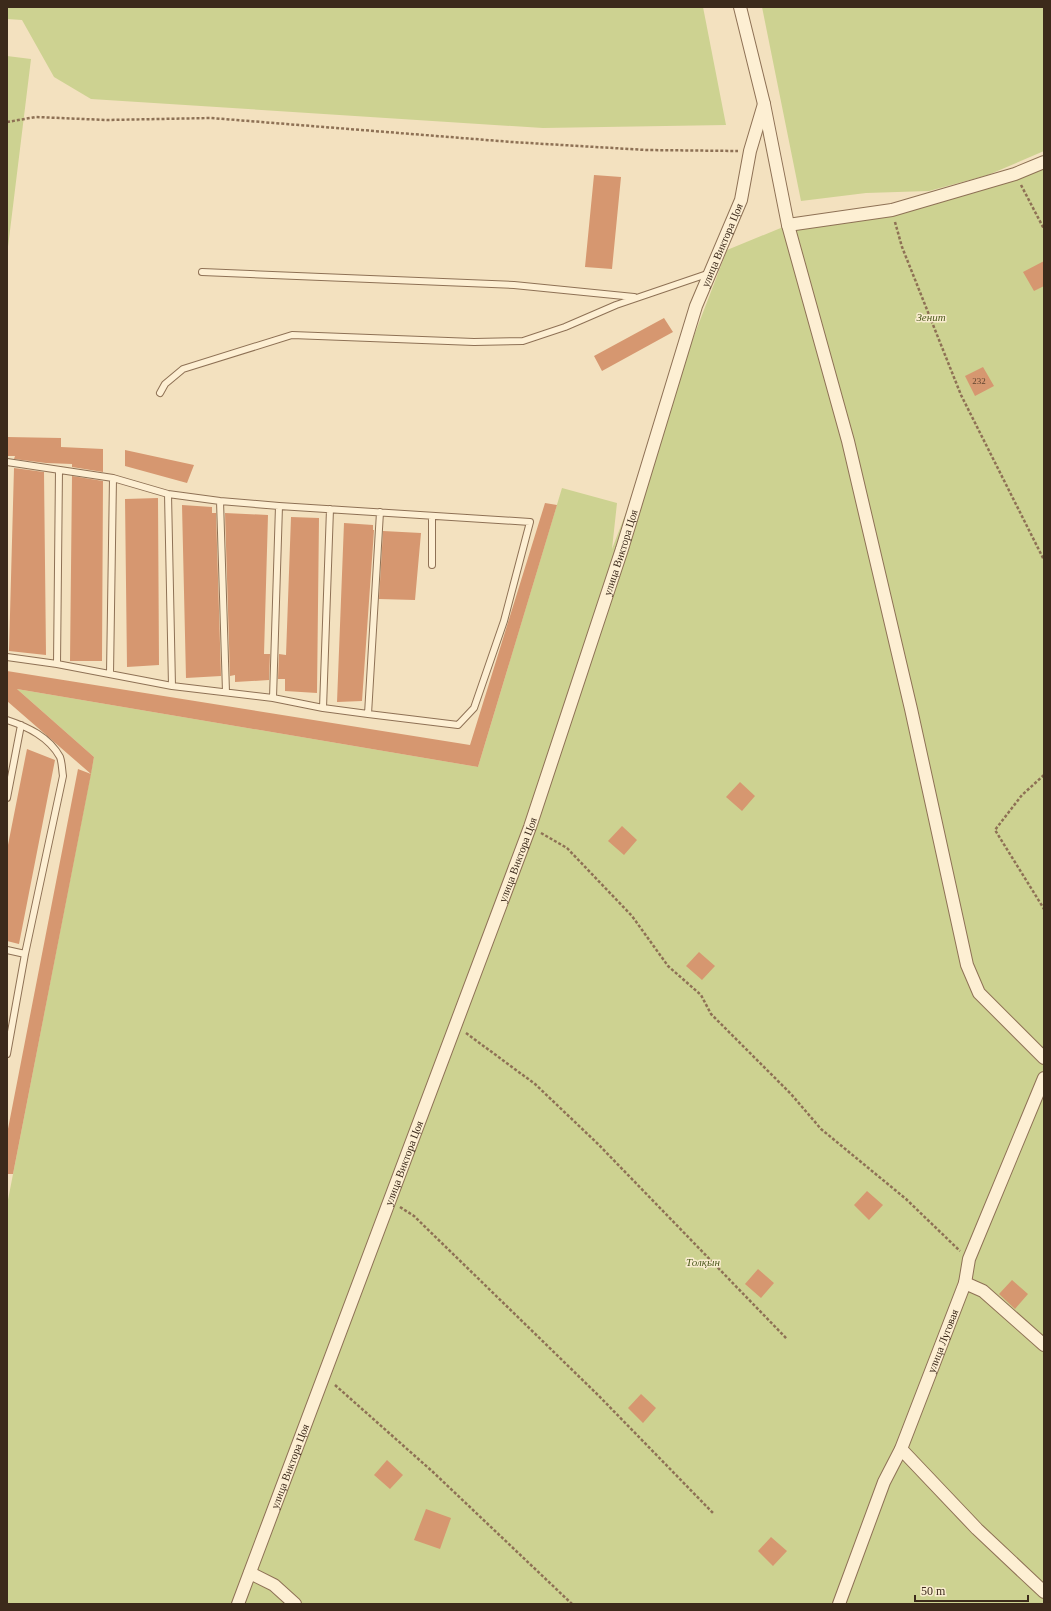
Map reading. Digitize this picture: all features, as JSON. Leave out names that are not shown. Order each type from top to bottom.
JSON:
[{"type":"street","points":[[740,7],[764,104],[788,225],[848,441],[967,965],[979,993],[1044,1058]]},
{"type":"street","name":"улица Виктора Цоя","points":[[238,1604],[325,1376],[389,1201],[530,827],[622,549],[696,306],[741,200],[750,151],[764,104]]},
{"type":"street","points":[[788,225],[892,210],[1016,174],[1044,162]]},
{"type":"street","name":"улица Луговая","points":[[839,1604],[884,1482],[901,1449],[965,1283],[969,1259],[1044,1078]]},
{"type":"street","points":[[965,1283],[983,1291],[1044,1345]]},
{"type":"street","points":[[901,1449],[977,1529],[1044,1592]]},
{"type":"street","points":[[250,1573],[274,1586],[295,1604]]},
{"type":"lane","points":[[202,272],[514,285],[638,298]]},
{"type":"lane","points":[[160,393],[165,384],[183,369],[292,335],[474,342],[522,341],[565,327],[616,305],[710,273]]},
{"type":"lane","points":[[7,462],[113,478],[168,494],[220,500],[279,506],[530,522],[504,621],[474,708],[458,725],[323,708],[273,698],[172,686],[57,664],[7,657]]},
{"type":"lane","points":[[57,664],[59,470]]},
{"type":"lane","points":[[110,674],[113,478]]},
{"type":"lane","points":[[168,494],[172,686]]},
{"type":"lane","points":[[220,500],[226,692]]},
{"type":"lane","points":[[273,698],[279,506]]},
{"type":"lane","points":[[323,708],[330,509]]},
{"type":"lane","points":[[368,714],[380,512]]},
{"type":"lane","points":[[432,516],[432,565]]},
{"type":"lane","points":[[7,720],[22,725],[43,737],[60,758],[63,776],[25,954],[7,1054]]},
{"type":"lane","points":[[7,798],[22,725]]},
{"type":"lane","points":[[7,950],[25,954]]},
{"type":"path","points":[[7,122],[36,117],[107,120],[211,118],[512,142],[646,150],[750,151]]},
{"type":"path","points":[[1016,174],[1044,229]]},
{"type":"path","points":[[892,210],[902,248],[961,395],[1044,560]]},
{"type":"path","points":[[1044,775],[1022,795],[995,830],[1044,909]]},
{"type":"path","points":[[530,827],[567,848],[589,870],[632,916],[668,966],[701,995],[711,1014],[791,1094],[821,1129],[906,1199],[969,1259]]},
{"type":"path","points":[[456,1025],[535,1084],[598,1144],[787,1339]]},
{"type":"path","points":[[389,1201],[414,1216],[598,1394],[713,1513]]},
{"type":"path","points":[[325,1376],[433,1472],[572,1604]]},
{"type":"green space","points":[[7,7],[703,7],[726,125],[543,128],[91,99],[54,77],[22,20],[7,19]]},
{"type":"green space","points":[[762,7],[1044,7],[1044,151],[988,175],[929,191],[866,193],[801,201]]},
{"type":"green space","points":[[7,56],[31,59],[7,255]]},
{"type":"green space","points":[[1044,162],[1044,1604],[7,1604],[7,1205],[94,757],[17,689],[478,767],[562,488],[617,503],[612,549],[727,250],[788,225],[892,210]]},
{"type":"building","points":[[594,175],[621,177],[612,269],[585,267]]},
{"type":"building","points":[[1044,261],[1044,286],[1034,291],[1023,272]]},
{"type":"building","points":[[664,318],[673,332],[602,371],[594,356]]},
{"type":"building","points":[[983,367],[994,386],[975,396],[965,376]]},
{"type":"building","points":[[7,437],[61,438],[61,447],[103,449],[103,472],[72,467],[72,464],[46,463],[14,459],[15,456],[7,456]]},
{"type":"building","points":[[125,450],[194,465],[187,483],[125,466]]},
{"type":"building","points":[[14,468],[44,472],[46,655],[9,651]]},
{"type":"building","points":[[72,476],[103,481],[102,661],[70,661]]},
{"type":"building","points":[[158,498],[159,665],[127,667],[125,499]]},
{"type":"building","points":[[545,503],[557,505],[478,767],[17,689],[94,757],[91,774],[7,701],[7,671],[470,745]]},
{"type":"building","points":[[182,505],[212,507],[212,513],[216,513],[221,676],[186,678]]},
{"type":"building","points":[[225,513],[268,515],[264,654],[270,654],[269,680],[235,682],[235,675],[230,676]]},
{"type":"building","points":[[291,517],[319,518],[317,693],[285,691],[285,679],[278,679],[279,654],[286,655]]},
{"type":"building","points":[[344,523],[373,525],[374,530],[362,701],[337,702]]},
{"type":"building","points":[[383,531],[421,533],[415,600],[379,599]]},
{"type":"building","points":[[27,749],[55,760],[19,944],[7,941],[7,850]]},
{"type":"building","points":[[78,769],[91,774],[13,1174],[7,1174],[7,1134]]},
{"type":"building","points":[[740,782],[755,796],[742,811],[726,797]]},
{"type":"building","points":[[622,826],[637,840],[624,855],[608,841]]},
{"type":"building","points":[[699,952],[715,966],[702,980],[686,966]]},
{"type":"building","points":[[867,1191],[883,1205],[869,1220],[854,1205]]},
{"type":"building","points":[[758,1269],[774,1283],[761,1298],[745,1284]]},
{"type":"building","points":[[1012,1280],[1028,1294],[1015,1309],[999,1294]]},
{"type":"building","points":[[641,1394],[656,1408],[643,1423],[628,1408]]},
{"type":"building","points":[[387,1460],[403,1475],[390,1489],[374,1475]]},
{"type":"building","points":[[426,1509],[451,1518],[440,1549],[414,1540]]},
{"type":"building","points":[[771,1537],[787,1551],[773,1566],[758,1551]]},
{"type":"park label","name":"Зенит","points":[[931,317]]},
{"type":"park label","name":"Толқын","points":[[703,1262]]}]
